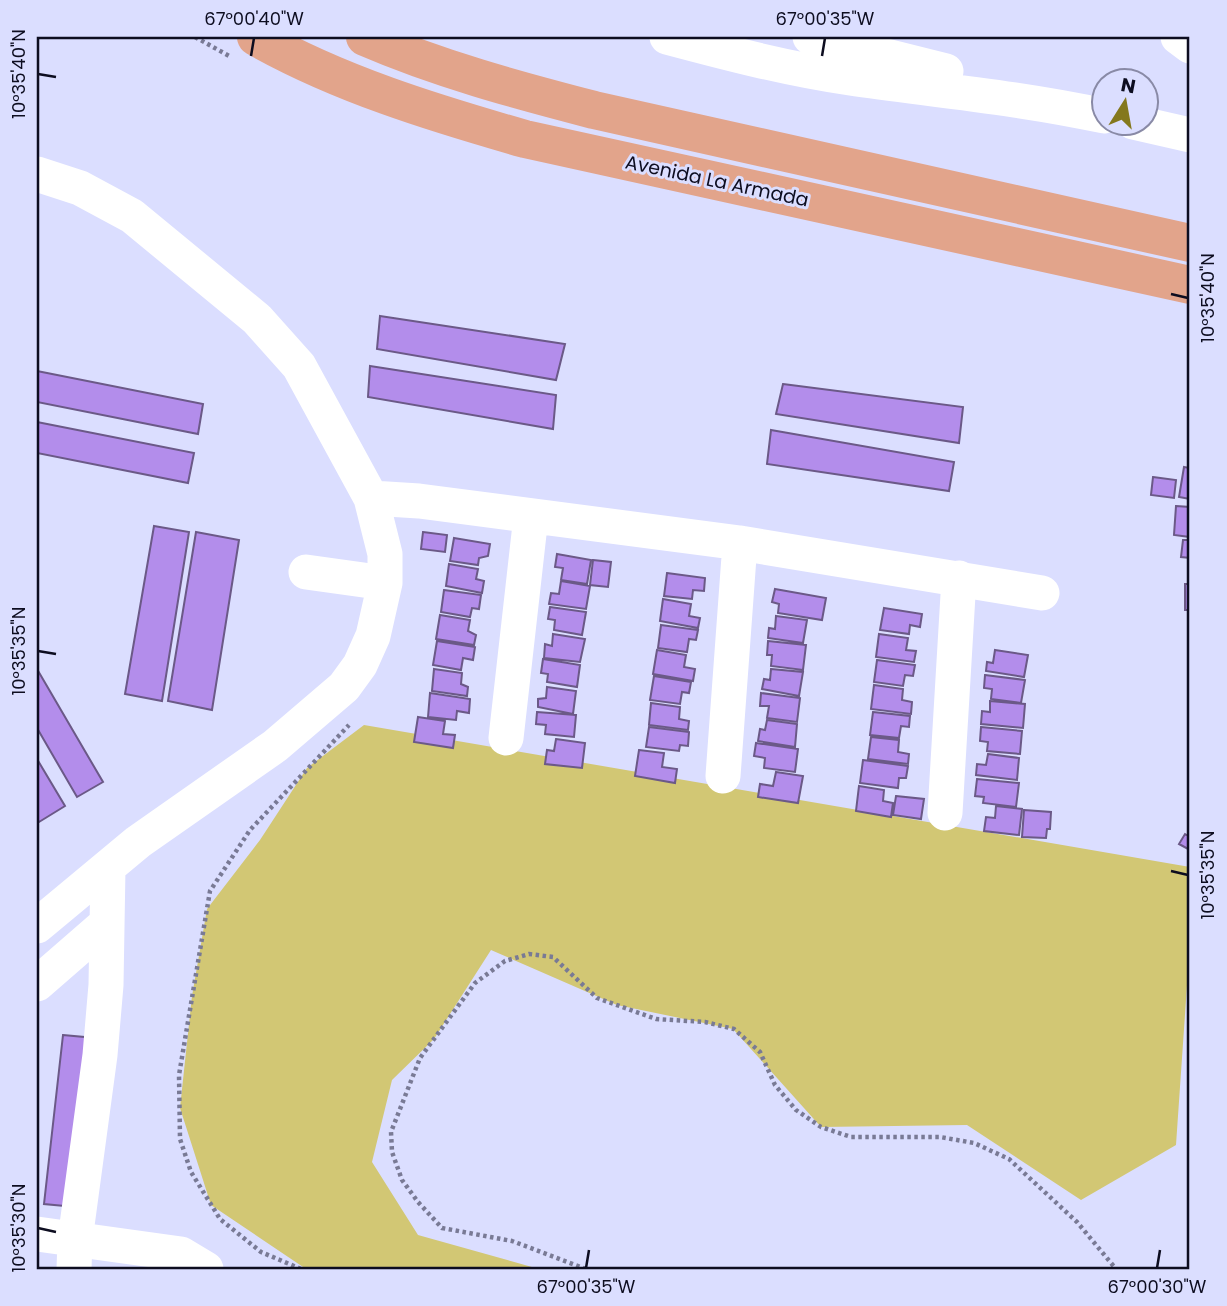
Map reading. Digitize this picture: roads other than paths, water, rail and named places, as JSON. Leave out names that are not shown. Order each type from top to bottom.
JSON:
[{"type":"main road","name":"Avenida La Armada","points":[[256,37],[333,75],[454,119],[525,139],[1190,285]]},
{"type":"main road","points":[[365,37],[449,69],[582,107],[1190,243]]},
{"type":"street","points":[[667,37],[752,59],[846,78],[1054,105],[1090,113]]},
{"type":"street","points":[[810,37],[975,78],[1054,105]]},
{"type":"street","points":[[1178,37],[1190,46]]},
{"type":"street","points":[[1160,128],[1190,135]]},
{"type":"street","points":[[37,174],[80,188],[132,216],[257,319],[299,366],[370,498],[385,554],[385,583],[373,636],[360,665],[344,687],[275,746],[138,842],[37,926]]},
{"type":"street","points":[[370,498],[419,501],[740,543],[1042,593]]},
{"type":"street","points":[[506,738],[531,516]]},
{"type":"street","points":[[723,776],[740,543]]},
{"type":"street","points":[[306,572],[385,583]]},
{"type":"street","points":[[945,813],[959,578]]},
{"type":"street","points":[[75,1255],[106,985],[108,868]]},
{"type":"street","points":[[37,984],[106,924]]},
{"type":"street","points":[[37,1234],[75,1255],[181,1254],[206,1269]]}]
